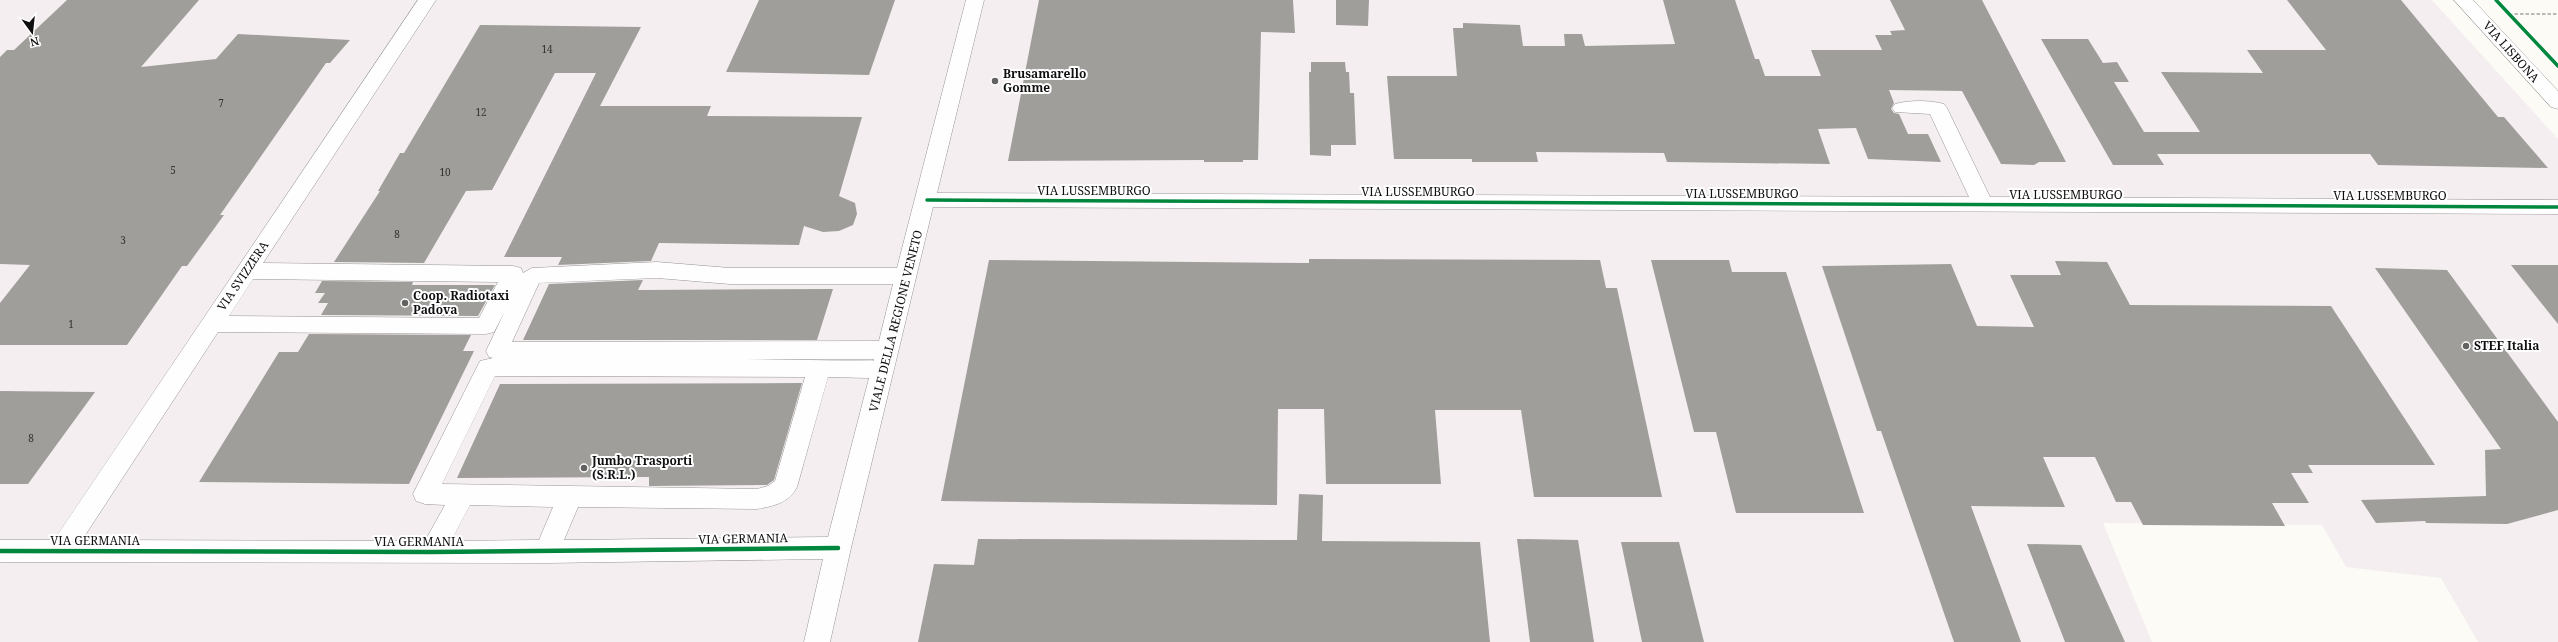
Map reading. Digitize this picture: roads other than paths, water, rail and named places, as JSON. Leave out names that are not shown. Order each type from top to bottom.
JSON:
[{"type":"street","name":"VIA SVIZZERA","points":[[60,552],[427,0]]},
{"type":"street","name":"VIALE DELLA REGIONE VENETO","points":[[817,642],[838,548],[927,200],[975,0]]},
{"type":"street","name":"VIA LISBONA","points":[[2463,0],[2558,103]]},
{"type":"street","points":[[1902,108],[1937,108],[1983,204]]},
{"type":"street","name":"VIA LUSSEMBURGO","points":[[927,200],[2558,207]]},
{"type":"street","points":[[211,324],[486,326],[513,274],[246,271]]},
{"type":"street","points":[[886,360],[497,351],[532,276],[647,272],[710,272],[730,276],[907,276]]},
{"type":"street","points":[[819,368],[785,488],[775,495],[757,499],[425,494],[488,367],[819,368],[886,360]]},
{"type":"street","points":[[432,552],[462,495]]},
{"type":"street","points":[[546,552],[570,497]]},
{"type":"street","name":"VIA GERMANIA","points":[[0,551],[546,552],[838,548]]},
{"type":"place","name":"Brusamarello Gomme","points":[[995,81]]},
{"type":"place","name":"Coop. Radiotaxi Padova","points":[[405,303]]},
{"type":"place","name":"STEF Italia","points":[[2466,346]]},
{"type":"place","name":"Jumbo Trasporti (S.R.L.)","points":[[584,468]]}]
